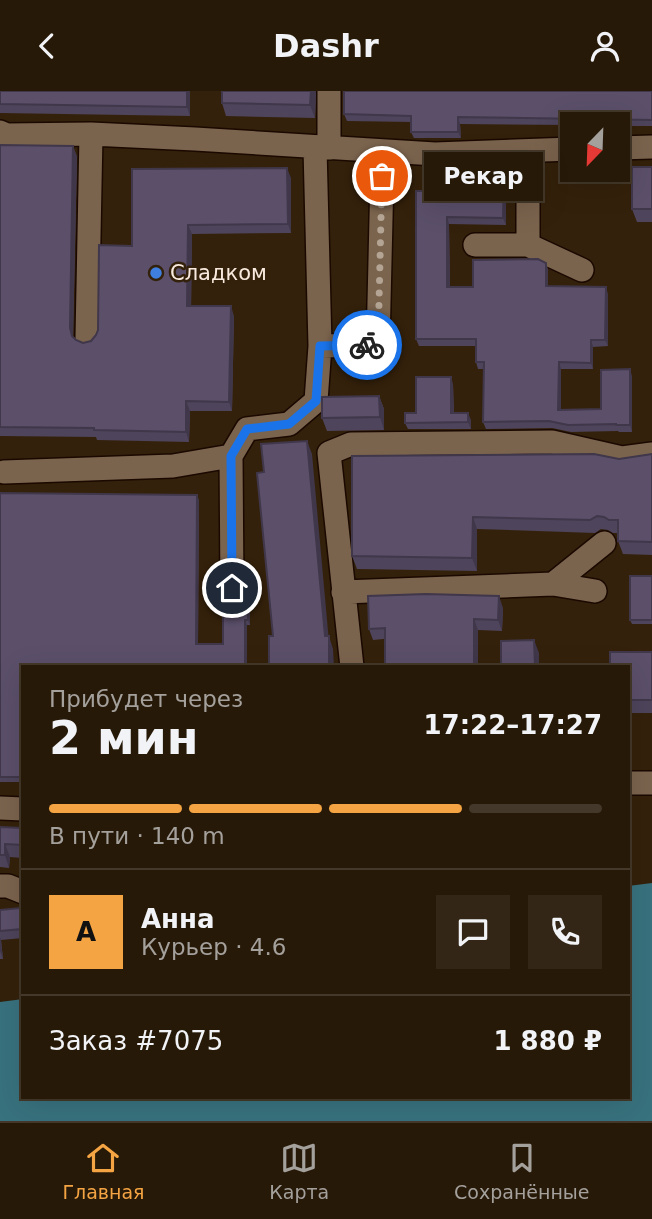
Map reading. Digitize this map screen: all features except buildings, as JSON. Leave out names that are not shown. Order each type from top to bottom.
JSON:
[{"type":"lane","points":[[232,588],[231,456],[247,429],[289,424],[316,401],[320,346],[322,148],[329,91]]},
{"type":"lane","points":[[0,132],[6,135],[91,134],[195,139],[435,154],[560,150]]},
{"type":"lane","points":[[87,338],[91,134]]},
{"type":"lane","points":[[630,148],[652,147]]},
{"type":"lane","points":[[528,151],[528,245]]},
{"type":"lane","points":[[320,346],[378,345],[382,176]]},
{"type":"lane","points":[[475,245],[528,245],[582,270]]},
{"type":"lane","points":[[352,665],[329,453],[351,444],[552,442],[622,458],[652,454]]},
{"type":"lane","points":[[4,472],[173,466],[231,456]]},
{"type":"lane","points":[[553,584],[604,543]]},
{"type":"lane","points":[[343,592],[553,584],[595,591]]},
{"type":"lane","points":[[630,783],[652,783]]},
{"type":"lane","points":[[0,808],[21,809]]},
{"type":"lane","points":[[0,886],[21,891]]},
{"type":"water","points":[[652,883],[652,1121],[0,1121],[0,1002],[21,999],[21,1099],[630,1099],[630,886]]},
{"type":"way so far","points":[[367,345],[378,345],[382,176]]},
{"type":"place","name":"Рекар","points":[[382,176]]},
{"type":"place","name":"Сладком","points":[[156,273]]},
{"type":"route","points":[[232,588],[231,456],[247,429],[289,424],[316,401],[320,346],[367,345]]}]
